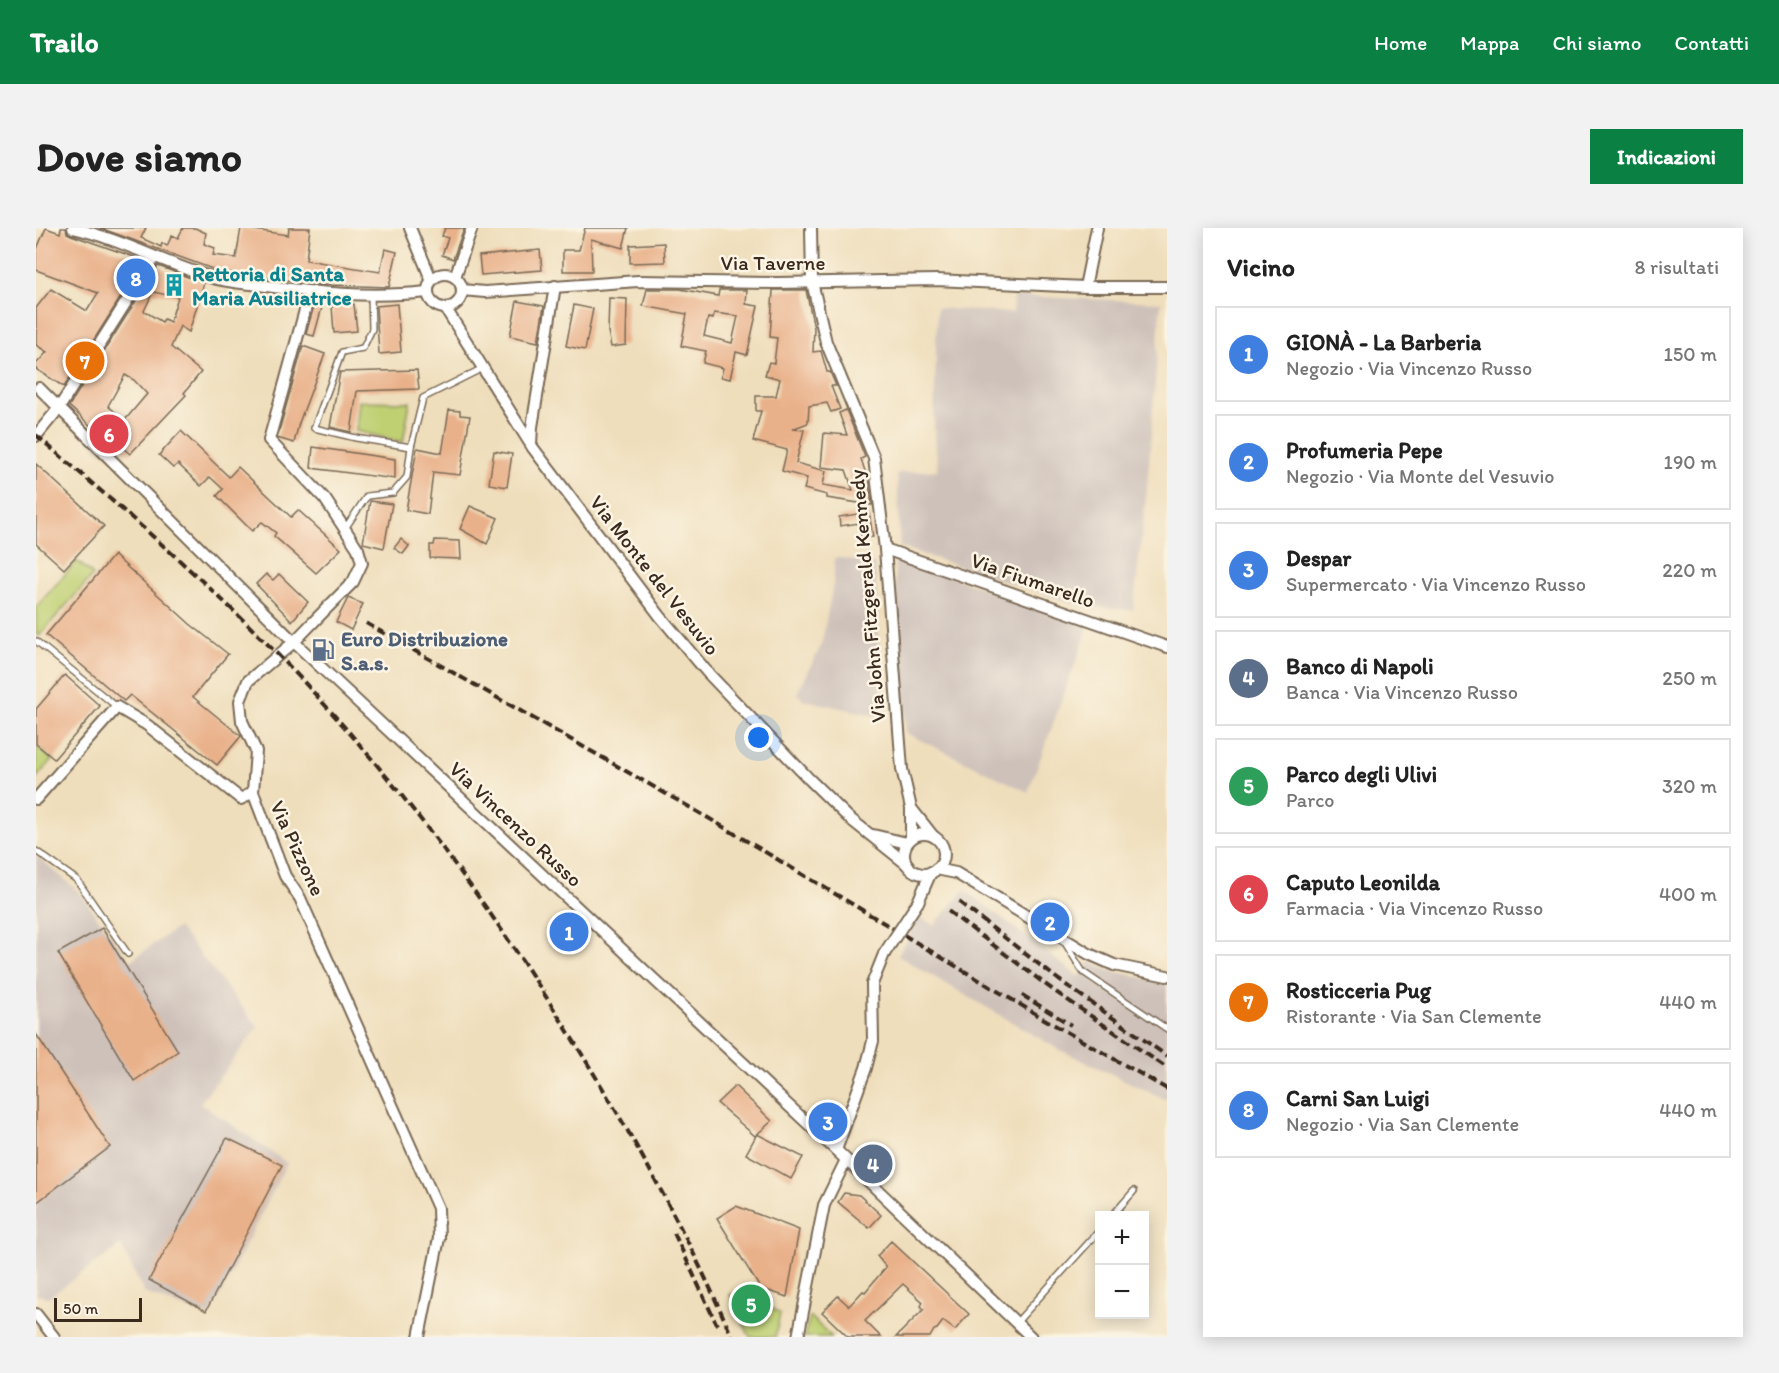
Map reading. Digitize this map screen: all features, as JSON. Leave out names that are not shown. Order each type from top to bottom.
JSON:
[{"type":"street","points":[[73,228],[91,232],[154,258],[212,278],[310,292],[393,296],[427,292]]},
{"type":"street","points":[[410,228],[432,279]]},
{"type":"street","points":[[455,277],[472,228]]},
{"type":"street","name":"Via John Fitzgerald Kennedy","points":[[811,228],[812,282],[826,342],[874,458],[885,549],[902,769],[910,808],[909,841]]},
{"type":"street","points":[[1085,287],[1097,228]]},
{"type":"street","points":[[36,436],[59,408],[154,258]]},
{"type":"street","points":[[441,274],[455,277],[461,284],[462,290],[459,302],[446,309],[434,305],[427,292],[432,279],[441,274]]},
{"type":"street","name":"Via Taverne","points":[[462,290],[485,292],[638,281],[936,280],[1085,287],[1167,287]]},
{"type":"street","points":[[531,444],[555,286]]},
{"type":"street","name":"Via Pizzone","points":[[310,292],[269,440],[325,499],[346,527],[358,549],[362,563],[353,582],[294,642],[249,681],[240,701],[242,721],[256,751],[252,792],[285,876],[300,898],[438,1208],[439,1238],[419,1337]]},
{"type":"street","name":"Via Monte del Vesuvio","points":[[446,309],[531,444],[614,558],[707,672],[849,818],[910,867]]},
{"type":"street","name":"Via Vincenzo Russo","points":[[39,388],[294,642],[836,1150],[1031,1337]]},
{"type":"street","name":"Via Fiumarello","points":[[885,549],[1167,647]]},
{"type":"street","points":[[36,799],[117,707],[147,725],[241,799],[252,792]]},
{"type":"street","name":"Via John Fitzgerald Kennedy","points":[[910,808],[934,836]]},
{"type":"street","name":"Via Monte del Vesuvio","points":[[870,834],[909,841],[921,834],[934,836]]},
{"type":"street","points":[[934,836],[956,873]]},
{"type":"street","points":[[909,841],[904,854],[919,898]]},
{"type":"street","points":[[836,1150],[866,1068],[873,1041],[872,984],[884,954],[933,871],[943,859],[944,852]]},
{"type":"street","points":[[910,867],[924,874],[933,871],[956,873],[1089,954],[1114,965],[1167,976]]},
{"type":"street","points":[[798,1337],[824,1205],[846,1160]]},
{"type":"street","points":[[36,1314],[54,1337]]},
{"type":"lane","points":[[371,295],[372,329],[363,348],[342,352],[314,428],[411,447]]},
{"type":"lane","points":[[346,527],[367,496],[393,493],[407,477],[411,447],[423,398],[483,368]]},
{"type":"lane","points":[[36,641],[117,707]]},
{"type":"lane","points":[[36,851],[77,880],[128,954]]},
{"type":"lane","points":[[1062,939],[1083,972],[1167,1029]]},
{"type":"lane","points":[[1116,1211],[1134,1191]]},
{"type":"lane","points":[[1016,1323],[1095,1236]]},
{"type":"shaded area","points":[[1013,296],[1161,302],[1147,489],[1133,610],[1081,606],[900,547],[897,473],[938,470],[934,427],[937,308],[1013,313]]},
{"type":"shaded area","points":[[835,557],[875,564],[883,717],[804,700],[797,693],[821,646],[833,585]]},
{"type":"shaded area","points":[[894,557],[1089,626],[1028,792],[906,733]]},
{"type":"shaded area","points":[[36,855],[79,892],[130,961],[178,927],[258,1027],[200,1103],[287,1163],[209,1317],[144,1293],[121,1245],[49,1297],[36,1295]]},
{"type":"shaded area","points":[[965,890],[1079,977],[1090,961],[1108,970],[1167,983],[1167,1100],[1060,1050],[898,956],[919,917],[934,925]]},
{"type":"green space","points":[[359,401],[410,402],[403,442],[356,431]]},
{"type":"green space","points":[[77,561],[93,575],[39,636],[36,634],[36,607]]},
{"type":"green space","points":[[36,746],[52,760],[36,778]]},
{"type":"green space","points":[[744,1288],[780,1314],[775,1337],[750,1337],[730,1295]]},
{"type":"green space","points":[[810,1317],[832,1337],[804,1337]]},
{"type":"building","points":[[46,228],[60,233],[61,228],[66,228],[67,233],[71,235],[137,258],[133,268],[138,270],[64,387],[36,369],[36,364],[47,352],[36,345],[36,308],[51,289],[87,311],[98,293],[36,270],[36,251]]},
{"type":"building","points":[[100,228],[146,228],[141,238],[161,247],[162,243],[167,246],[172,235],[178,238],[183,228],[195,228],[206,233],[204,244],[215,248],[213,255],[236,258],[241,228],[288,235],[289,228],[310,228],[306,260],[380,272],[385,249],[397,252],[389,287],[330,285],[329,280],[328,285],[323,285],[218,271]]},
{"type":"building","points":[[445,228],[464,228],[453,259],[442,255],[448,238],[442,236]]},
{"type":"building","points":[[585,228],[628,228],[623,248],[591,239],[592,271],[563,271],[563,250],[579,250]]},
{"type":"building","points":[[664,243],[665,262],[630,263],[630,245]]},
{"type":"building","points":[[540,250],[542,270],[481,275],[479,256]]},
{"type":"building","points":[[158,266],[204,283],[189,332],[180,326],[171,347],[201,372],[184,393],[186,395],[130,454],[94,423],[91,426],[69,406]],"holes":[[[153,292],[178,297],[170,322],[164,319],[162,322],[144,311]],[[125,375],[134,380],[147,394],[125,420],[108,406]]]},
{"type":"building","points":[[647,289],[680,289],[718,296],[719,290],[747,290],[746,304],[758,306],[747,355],[736,352],[730,379],[721,377],[723,368],[703,363],[706,351],[681,346],[687,314],[643,306]],"holes":[[[714,313],[738,316],[732,343],[704,336],[708,318],[713,319]]]},
{"type":"building","points":[[773,290],[806,290],[814,328],[813,352],[821,351],[827,372],[830,372],[836,386],[831,386],[840,409],[831,412],[827,403],[809,406],[808,423],[792,429],[804,430],[796,463],[826,471],[823,485],[853,490],[846,470],[821,467],[824,433],[847,435],[839,413],[846,410],[865,457],[861,459],[869,483],[872,505],[827,498],[827,495],[804,489],[807,478],[782,471],[787,450],[753,441],[761,411],[756,411],[756,396],[776,396],[780,379],[765,375],[769,362],[774,363],[777,338],[770,337]]},
{"type":"building","points":[[609,298],[627,299],[626,345],[611,347],[608,331]]},
{"type":"building","points":[[316,299],[324,300],[314,336],[306,334]]},
{"type":"building","points":[[517,301],[544,306],[538,342],[510,336]]},
{"type":"building","points":[[354,304],[357,331],[334,333],[332,306]]},
{"type":"building","points":[[397,304],[401,352],[379,354],[376,306]]},
{"type":"building","points":[[574,305],[593,309],[585,350],[566,346]]},
{"type":"building","points":[[303,346],[325,354],[299,423],[294,443],[277,438]]},
{"type":"building","points":[[417,370],[419,389],[357,391],[351,432],[330,427],[340,372]]},
{"type":"building","points":[[449,410],[460,411],[460,415],[470,416],[460,475],[433,472],[428,514],[406,510],[417,448],[442,453]]},
{"type":"building","points":[[181,431],[229,477],[238,467],[291,517],[298,510],[341,549],[316,573],[274,536],[276,533],[262,522],[252,531],[217,496],[223,489],[210,477],[201,486],[178,464],[173,468],[159,455]]},
{"type":"building","points":[[313,447],[395,459],[395,479],[311,468]]},
{"type":"building","points":[[494,451],[512,454],[507,487],[489,484]]},
{"type":"building","points":[[36,464],[104,526],[64,569],[36,544]]},
{"type":"building","points":[[370,501],[392,504],[384,548],[363,543]]},
{"type":"building","points":[[470,506],[498,518],[487,544],[460,529]]},
{"type":"building","points":[[869,512],[873,537],[861,538],[859,523],[840,526],[839,517]]},
{"type":"building","points":[[401,539],[409,546],[403,554],[394,548]]},
{"type":"building","points":[[435,540],[460,541],[461,559],[430,558],[430,545],[434,545]]},
{"type":"building","points":[[114,555],[190,624],[228,654],[193,697],[241,736],[217,765],[130,695],[124,701],[46,635]]},
{"type":"building","points":[[266,574],[273,580],[279,574],[308,602],[292,621],[256,584]]},
{"type":"building","points":[[348,598],[363,604],[351,630],[336,622]]},
{"type":"building","points":[[65,675],[100,706],[54,759],[36,744],[36,709]]},
{"type":"building","points":[[102,928],[178,1051],[134,1081],[58,953]]},
{"type":"building","points":[[36,1034],[110,1147],[36,1203]]},
{"type":"building","points":[[735,1086],[772,1121],[755,1136],[717,1103]]},
{"type":"building","points":[[757,1134],[803,1157],[791,1179],[746,1154]]},
{"type":"building","points":[[227,1138],[282,1165],[206,1311],[149,1280]]},
{"type":"building","points":[[844,1193],[859,1195],[881,1215],[869,1228],[838,1202]]},
{"type":"building","points":[[736,1206],[799,1230],[787,1297],[760,1288],[717,1218]]},
{"type":"building","points":[[891,1241],[969,1314],[955,1330],[943,1321],[930,1337],[896,1337],[924,1309],[921,1306],[923,1302],[903,1284],[865,1321],[881,1337],[848,1337],[822,1312],[838,1296],[849,1306],[863,1291],[865,1292],[886,1267],[877,1256]]},
{"type":"railway","points":[[36,435],[165,547],[258,635],[330,710],[409,804],[517,953],[604,1090],[681,1229],[732,1337]]},
{"type":"railway","points":[[366,623],[705,816],[1051,1023],[1167,1089]]},
{"type":"railway","points":[[959,902],[1059,980],[1167,1056]]},
{"type":"railway","points":[[948,911],[1053,990],[1167,1068]]},
{"type":"railway","points":[[1022,995],[1071,1025]]},
{"type":"railway","points":[[674,1233],[717,1325]]},
{"type":"place","name":"Carni San Luigi","points":[[136,278]]},
{"type":"place","name":"Rettoria di Santa Maria Ausiliatrice","points":[[174,285]]},
{"type":"place","name":"Rosticceria Pug","points":[[85,361]]},
{"type":"place","name":"Caputo Leonilda","points":[[109,434]]},
{"type":"place","name":"Euro Distribuzione S.a.s.","points":[[323,650]]},
{"type":"place","name":"Profumeria Pepe","points":[[1050,922]]},
{"type":"place","name":"GIONÀ - La Barberia","points":[[569,932]]},
{"type":"place","name":"Despar","points":[[828,1122]]},
{"type":"place","name":"Banco di Napoli","points":[[873,1164]]},
{"type":"place","name":"Parco degli Ulivi","points":[[751,1304]]}]
